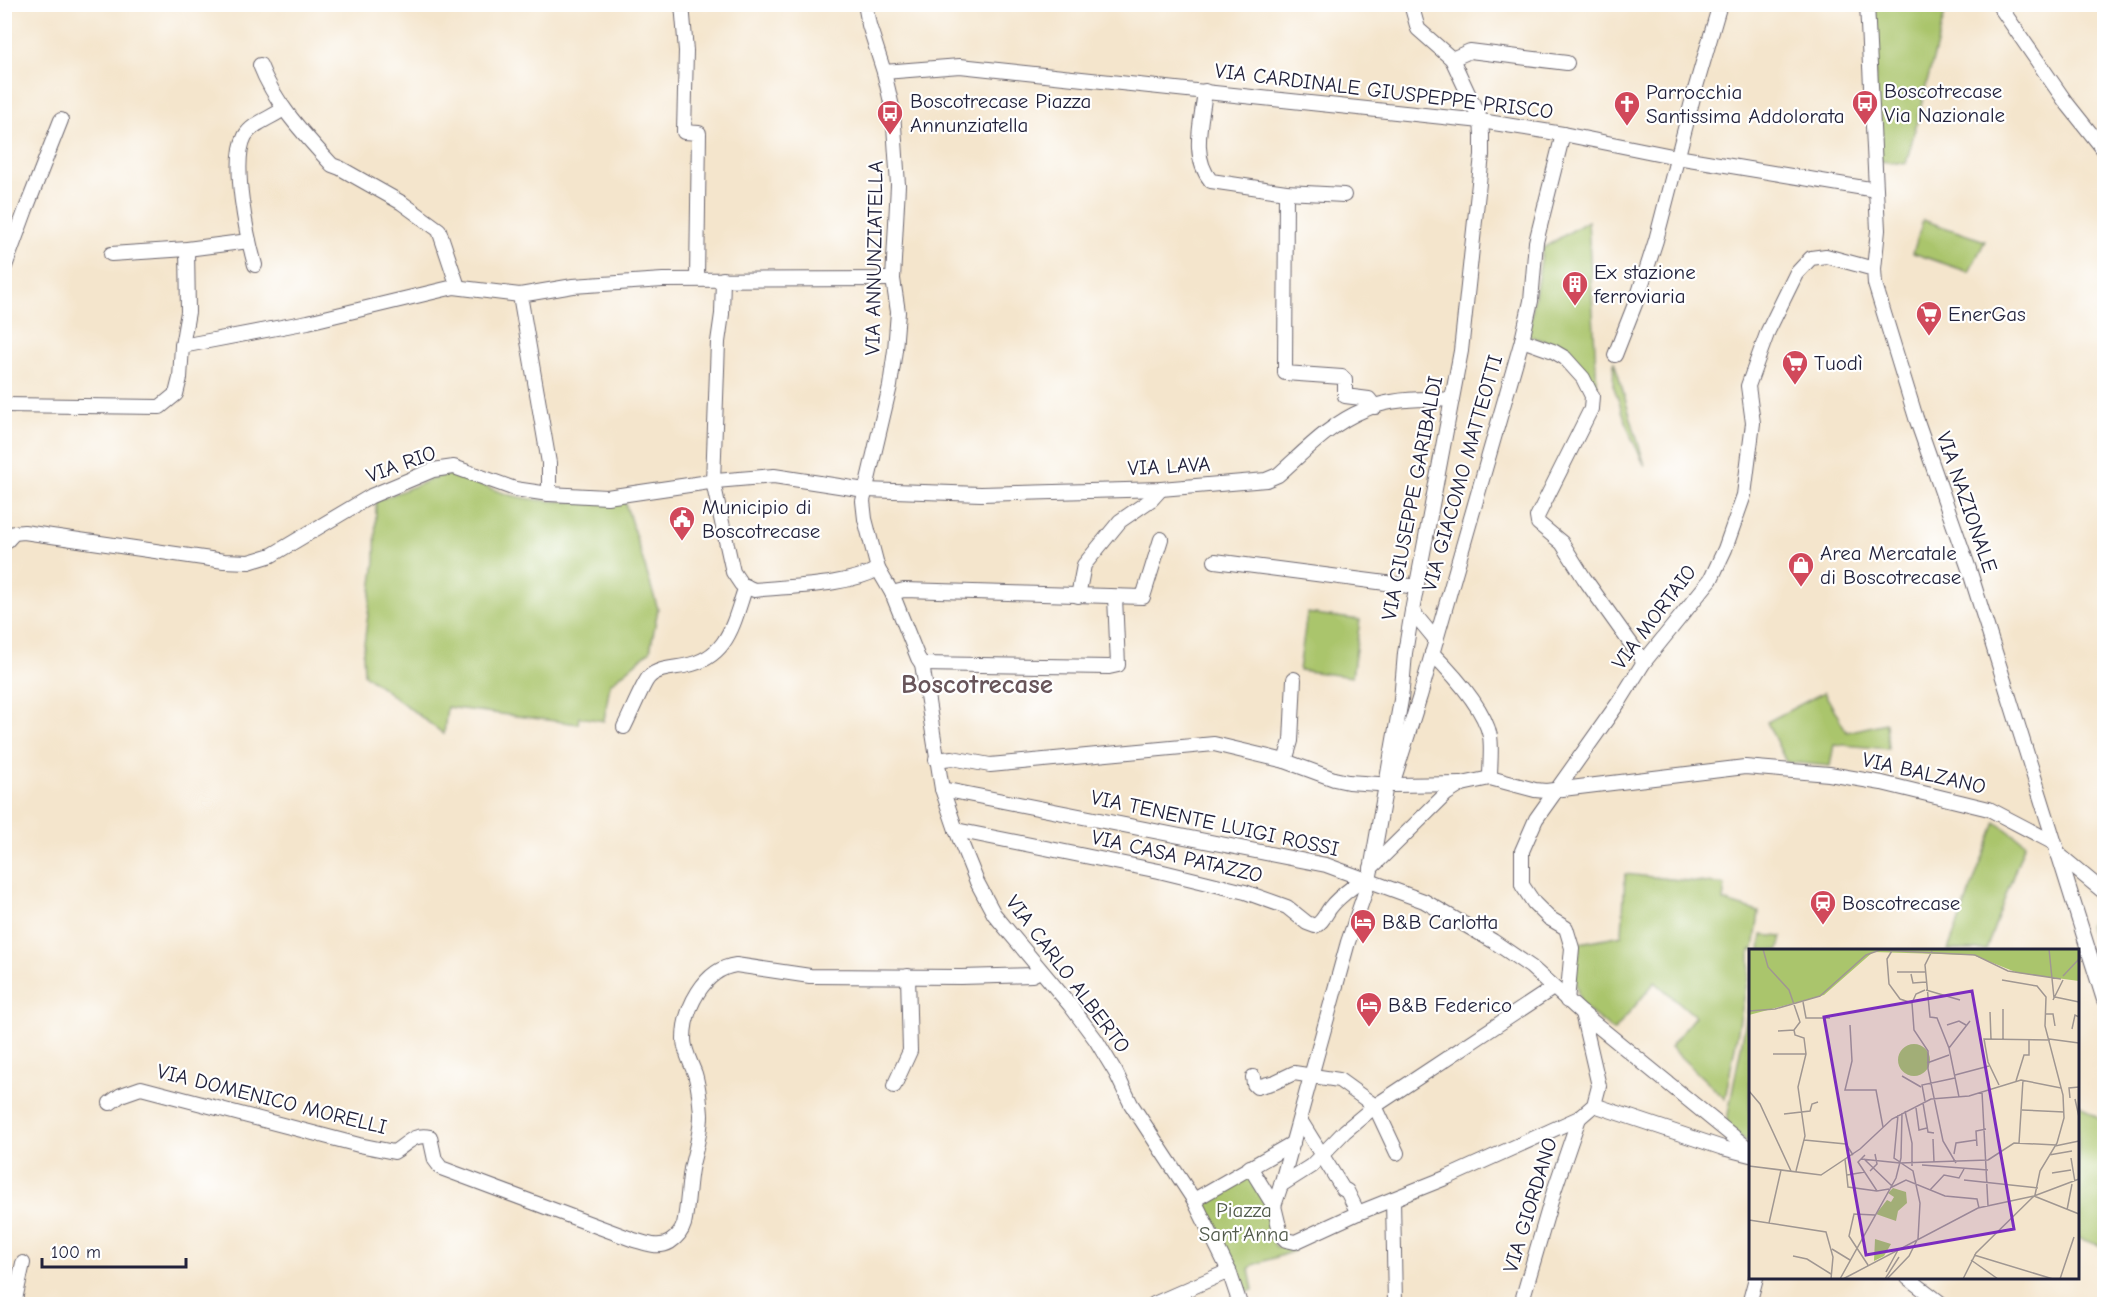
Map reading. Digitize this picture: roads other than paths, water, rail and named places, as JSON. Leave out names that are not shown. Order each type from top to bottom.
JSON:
[{"type":"street","points":[[682,4],[686,51],[684,132],[699,133],[697,279]]},
{"type":"street","name":"VIA ANNUNZIATELLA","points":[[864,4],[893,111],[898,185],[893,279],[898,312],[895,350],[890,386],[865,490],[865,519],[878,569],[892,593],[922,664],[942,789]]},
{"type":"street","points":[[1411,4],[1418,29],[1452,59],[1481,121]]},
{"type":"street","points":[[1615,355],[1637,300],[1720,4]]},
{"type":"street","name":"VIA NAZIONALE","points":[[1867,4],[1878,230],[1874,269],[1875,284],[1911,404],[1969,569],[2104,1000]]},
{"type":"street","points":[[1998,4],[2065,101],[2104,150]]},
{"type":"street","points":[[1452,59],[1470,51],[1567,63]]},
{"type":"street","points":[[260,65],[266,82],[283,109],[332,165],[402,203],[439,230],[458,287]]},
{"type":"street","name":"VIA CARDINALE GIUSPEPPE PRISCO","points":[[884,72],[960,66],[1481,121],[1876,190]]},
{"type":"street","points":[[1205,91],[1198,148],[1204,173],[1211,181],[1286,192],[1344,195]]},
{"type":"street","points":[[255,265],[249,241],[238,161],[245,136],[251,128],[283,109]]},
{"type":"street","points":[[4,269],[61,120]]},
{"type":"street","name":"VIA GIUSEPPE GARIBALDI","points":[[1389,784],[1401,700],[1405,652],[1461,351],[1482,155],[1481,121]]},
{"type":"street","name":"VIA GIACOMO MATTEOTTI","points":[[1368,876],[1389,784],[1434,646],[1522,340],[1531,301],[1536,242],[1563,134]]},
{"type":"street","points":[[1286,192],[1285,373],[1342,377],[1346,380],[1345,396],[1369,399],[1375,407]]},
{"type":"street","points":[[111,254],[187,249],[249,241]]},
{"type":"street","points":[[4,405],[160,406],[176,394],[188,312],[187,249]]},
{"type":"street","name":"VIA MORTAIO","points":[[1567,1000],[1572,948],[1566,928],[1549,918],[1534,903],[1522,885],[1522,851],[1536,819],[1644,662],[1711,579],[1725,549],[1744,495],[1753,423],[1748,386],[1768,331],[1796,274],[1811,258],[1826,255],[1874,269]]},
{"type":"street","points":[[182,346],[308,322],[454,287],[520,294],[573,286],[697,279],[893,279]]},
{"type":"street","points":[[723,279],[718,342],[713,482],[733,572],[741,584],[754,590],[847,580],[878,569]]},
{"type":"street","points":[[520,294],[549,462],[549,494]]},
{"type":"street","points":[[1522,340],[1553,351],[1565,358],[1583,378],[1592,396],[1591,409],[1537,518],[1538,523],[1562,543],[1644,662]]},
{"type":"street","name":"VIA LAVA","points":[[865,490],[981,495],[1161,489],[1266,480],[1278,475],[1338,424],[1364,410],[1421,398],[1452,399]]},
{"type":"street","name":"VIA RIO","points":[[19,533],[224,561],[249,562],[272,555],[371,496],[433,470],[454,467],[515,489],[549,494],[607,497],[774,476],[865,490]]},
{"type":"street","points":[[1078,596],[1084,565],[1120,521],[1152,499],[1161,489]]},
{"type":"street","points":[[4,522],[19,533]]},
{"type":"street","points":[[4,544],[14,533],[19,533]]},
{"type":"street","points":[[892,593],[904,590],[1143,597],[1161,539]]},
{"type":"street","points":[[1215,561],[1417,587]]},
{"type":"street","points":[[624,727],[649,677],[667,668],[702,661],[717,652],[730,632],[746,586]]},
{"type":"street","points":[[922,664],[1109,668],[1118,665],[1115,597]]},
{"type":"street","points":[[936,760],[952,759],[990,765],[1214,744],[1285,761],[1341,781],[1389,784],[1462,784],[1490,778],[1490,738],[1487,724],[1412,611]]},
{"type":"street","points":[[1285,761],[1291,741],[1294,679]]},
{"type":"street","name":"VIA BALZANO","points":[[1490,778],[1534,790],[1558,790],[1745,767],[1829,774],[1882,783],[1989,809],[2055,848],[2104,892]]},
{"type":"street","points":[[1274,1206],[1368,876],[1446,794],[1462,784]]},
{"type":"street","name":"VIA CARLO ALBERTO","points":[[942,789],[977,882],[994,915],[1070,1005],[1096,1040],[1131,1104],[1194,1200],[1229,1271],[1240,1305]]},
{"type":"street","name":"VIA TENENTE LUIGI ROSSI","points":[[942,789],[1326,865],[1368,876],[1424,901],[1493,941],[1531,967],[1582,1013],[1749,1151]]},
{"type":"street","name":"VIA CASA PATAZZO","points":[[956,830],[1159,871],[1245,892],[1287,907],[1315,926],[1320,923],[1341,896],[1368,876]]},
{"type":"street","name":"VIA DOMENICO MORELLI","points":[[110,1103],[121,1095],[141,1088],[394,1152],[414,1137],[420,1135],[430,1137],[435,1160],[441,1168],[634,1240],[661,1245],[668,1243],[683,1226],[700,1129],[699,1095],[684,1039],[694,1001],[706,980],[728,966],[736,965],[810,976],[1004,976],[1032,975],[1040,971]]},
{"type":"street","points":[[894,1086],[910,1051],[908,976]]},
{"type":"street","points":[[1281,1185],[1311,1166],[1345,1131],[1375,1106],[1553,988]]},
{"type":"street","points":[[1250,1167],[1274,1206],[1281,1235],[1286,1240],[1295,1242],[1579,1118],[1594,1104],[1599,1086],[1582,1013]]},
{"type":"street","points":[[1253,1077],[1257,1087],[1294,1073],[1345,1083],[1375,1106],[1397,1153]]},
{"type":"street","points":[[1594,1104],[1723,1148],[1749,1152]]},
{"type":"street","name":"VIA GIORDANO","points":[[1521,1305],[1554,1191],[1579,1118]]},
{"type":"street","points":[[1300,1120],[1343,1189],[1347,1191],[1358,1213]]},
{"type":"street","points":[[1194,1200],[1293,1143]]},
{"type":"street","points":[[1393,1199],[1395,1305]]},
{"type":"street","points":[[14,1305],[22,1263]]},
{"type":"street","points":[[1154,1305],[1229,1271]]},
{"type":"street","points":[[1749,1305],[1756,1279]]},
{"type":"street","points":[[1909,1279],[1942,1305]]},
{"type":"place","name":"Boscotrecase Via Nazionale","points":[[1865,126]]},
{"type":"place","name":"Parrocchia Santissima Addolorata","points":[[1627,127]]},
{"type":"place","name":"Boscotrecase Piazza Annunziatella","points":[[890,136]]},
{"type":"place","name":"Ex stazione ferroviaria","points":[[1575,307]]},
{"type":"place","name":"EnerGas","points":[[1929,337]]},
{"type":"place","name":"Tuodì","points":[[1795,386]]},
{"type":"place","name":"Municipio di Boscotrecase","points":[[682,542]]},
{"type":"place","name":"Area Mercatale di Boscotrecase","points":[[1801,588]]},
{"type":"place","name":"Boscotrecase","points":[[1823,926]]},
{"type":"place","name":"B&B Carlotta","points":[[1363,945]]},
{"type":"place","name":"B&B Federico","points":[[1369,1028]]},
{"type":"district","name":"Boscotrecase","points":[[977,684]]},
{"type":"park label","name":"Piazza Sant'Anna","points":[[1244,1222]]}]
